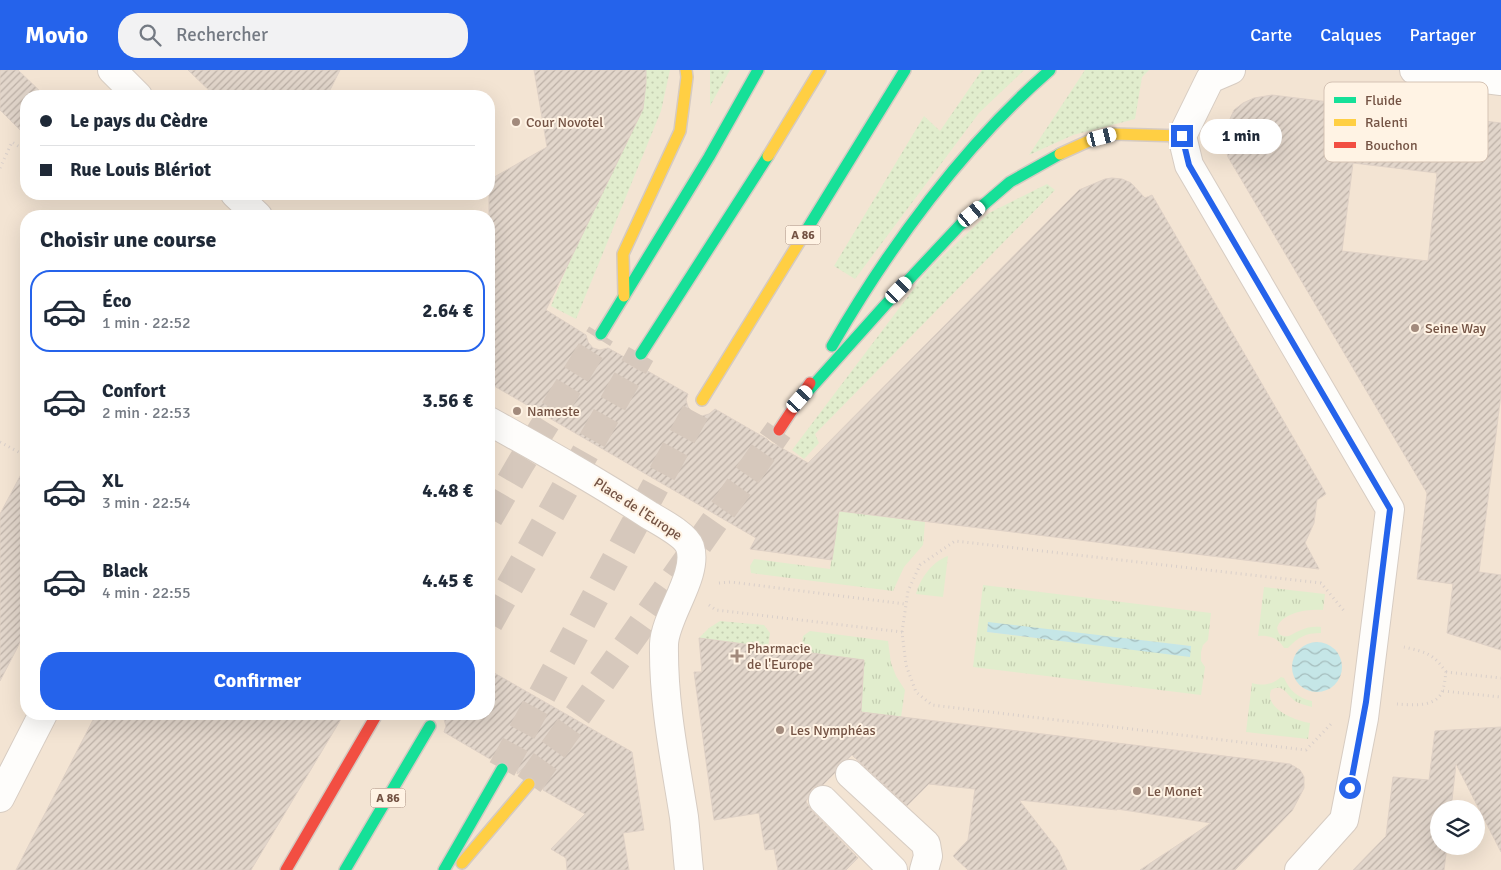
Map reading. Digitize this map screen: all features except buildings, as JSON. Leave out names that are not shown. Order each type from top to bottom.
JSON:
[{"type":"highway","points":[[624,296],[623,254],[680,131],[687,76],[686,70]]},
{"type":"highway","points":[[601,334],[709,157],[758,70]]},
{"type":"highway","points":[[641,354],[753,180],[820,70]]},
{"type":"highway","name":"A 86","points":[[702,400],[905,70]]},
{"type":"highway","points":[[779,430],[800,399],[859,299],[922,209],[972,149],[1020,96],[1050,70]]},
{"type":"highway","points":[[800,399],[886,303],[960,225],[1010,182],[1069,149],[1091,140],[1114,134],[1182,136]]},
{"type":"highway","points":[[286,870],[374,720]]},
{"type":"highway","name":"A 86","points":[[345,870],[430,726]]},
{"type":"highway","points":[[444,870],[502,769]]},
{"type":"highway","points":[[456,870],[529,784]]},
{"type":"street","points":[[112,70],[132,90]]},
{"type":"street","points":[[1231,70],[1210,79],[1182,136],[1189,165],[1390,509],[1366,702],[1344,820],[1308,867]]},
{"type":"street","points":[[1414,70],[1501,81]]},
{"type":"street","points":[[242,200],[252,210]]},
{"type":"street","name":"Place de l'Europe","points":[[495,424],[603,485],[679,534],[690,546],[691,563],[679,603],[670,621],[664,642],[667,710],[684,819]]},
{"type":"street","points":[[0,798],[40,720]]},
{"type":"street","points":[[850,774],[926,844],[928,856],[924,870]]},
{"type":"street","points":[[823,800],[894,870]]},
{"type":"street","points":[[684,819],[689,870]]},
{"type":"street","points":[[684,819],[698,870]]},
{"type":"path","points":[[0,168],[12,142],[20,147]]},
{"type":"path","points":[[0,442],[20,453]]},
{"type":"path","points":[[955,541],[1321,583],[1352,619],[1375,641],[1421,651],[1438,661],[1446,672],[1443,691],[1435,701],[1416,706],[1366,702],[1340,714],[1306,750],[932,705],[916,692],[906,665],[902,632],[905,604],[908,591],[920,565],[955,541]]},
{"type":"path","points":[[684,587],[731,582],[905,604]]},
{"type":"path","points":[[684,587],[716,610],[902,632]]},
{"type":"path","points":[[1446,672],[1501,678]]},
{"type":"path","points":[[1443,691],[1501,697]]},
{"type":"shaded area","points":[[0,70],[1501,70],[1501,870],[0,870]]},
{"type":"green space","points":[[634,70],[670,70],[661,111],[576,319],[551,306],[621,137]]},
{"type":"green space","points":[[710,70],[730,70],[710,106]]},
{"type":"green space","points":[[982,70],[1024,70],[979,113],[855,279],[834,266],[924,116],[940,131]]},
{"type":"green space","points":[[1085,70],[1149,70],[1142,77],[1135,119],[1073,135],[1029,155]]},
{"type":"green space","points":[[1047,184],[1055,190],[815,434],[819,443],[804,459],[792,450],[928,270],[989,213]]},
{"type":"green space","points":[[839,511],[925,522],[923,545],[904,567],[893,591],[751,573],[750,566],[754,559],[830,569]]},
{"type":"green space","points":[[948,556],[943,597],[916,594],[921,582],[932,566]]},
{"type":"green space","points":[[983,585],[1211,613],[1208,640],[1203,645],[1201,652],[1201,661],[1205,667],[1201,695],[973,667]],"holes":[[[988,623],[1190,646],[1190,656],[987,632]]]},
{"type":"green space","points":[[1264,587],[1325,594],[1323,610],[1304,611],[1290,615],[1284,618],[1277,628],[1282,636],[1313,627],[1321,627],[1321,633],[1303,636],[1288,648],[1284,648],[1273,638],[1258,636]]},
{"type":"green space","points":[[720,621],[764,625],[770,633],[768,648],[699,638]]},
{"type":"green space","points":[[810,631],[888,641],[891,663],[896,676],[905,690],[901,717],[861,712],[864,660],[801,652],[803,636]]},
{"type":"green space","points":[[1281,677],[1284,678],[1295,693],[1312,701],[1312,707],[1295,701],[1284,690],[1275,688],[1271,690],[1270,697],[1272,703],[1277,708],[1290,717],[1310,723],[1308,739],[1246,732],[1252,683],[1267,684]]},
{"type":"water","points":[[988,622],[1191,646],[1190,657],[987,632]]},
{"type":"water","points":[[1317,642],[1326,644],[1337,653],[1342,667],[1340,676],[1331,687],[1317,692],[1308,690],[1297,681],[1292,667],[1294,658],[1303,647]]},
{"type":"tunnel","points":[[495,508],[601,334]]},
{"type":"tunnel","points":[[495,612],[641,354]]},
{"type":"tunnel","points":[[502,769],[702,400]]},
{"type":"tunnel","points":[[529,784],[779,430]]},
{"type":"traffic: fast","points":[[601,334],[709,157],[758,70]]},
{"type":"traffic: fast","points":[[806,231],[905,70]]},
{"type":"traffic: fast","points":[[832,346],[878,272],[930,199],[988,131],[1018,99],[1050,70]]},
{"type":"traffic: fast","points":[[801,399],[960,225],[1010,182],[1060,154]]},
{"type":"traffic: fast","points":[[641,354],[768,156]]},
{"type":"traffic: fast","points":[[345,870],[430,726]]},
{"type":"traffic: fast","points":[[444,870],[502,769]]},
{"type":"traffic: slow","points":[[624,296],[623,254],[680,131],[687,77],[686,70]]},
{"type":"traffic: slow","points":[[768,156],[820,70]]},
{"type":"traffic: slow","points":[[1060,154],[1091,140],[1113,134],[1182,136]]},
{"type":"traffic: slow","points":[[702,400],[806,231]]},
{"type":"traffic: slow","points":[[462,863],[529,784]]},
{"type":"traffic: jam","points":[[779,430],[810,383]]},
{"type":"traffic: jam","points":[[286,870],[374,720]]},
{"type":"place","name":"Cour Novotel","points":[[516,122]]},
{"type":"place","name":"Seine Way","points":[[1415,328]]},
{"type":"place","name":"Nameste","points":[[517,411]]},
{"type":"place","name":"Pharmacie de l'Europe","points":[[737,656]]},
{"type":"place","name":"Les Nymphéas","points":[[780,730]]},
{"type":"place","name":"Le Monet","points":[[1137,791]]},
{"type":"route","points":[[1182,136],[1189,165],[1390,509],[1364,718],[1350,788]]}]
